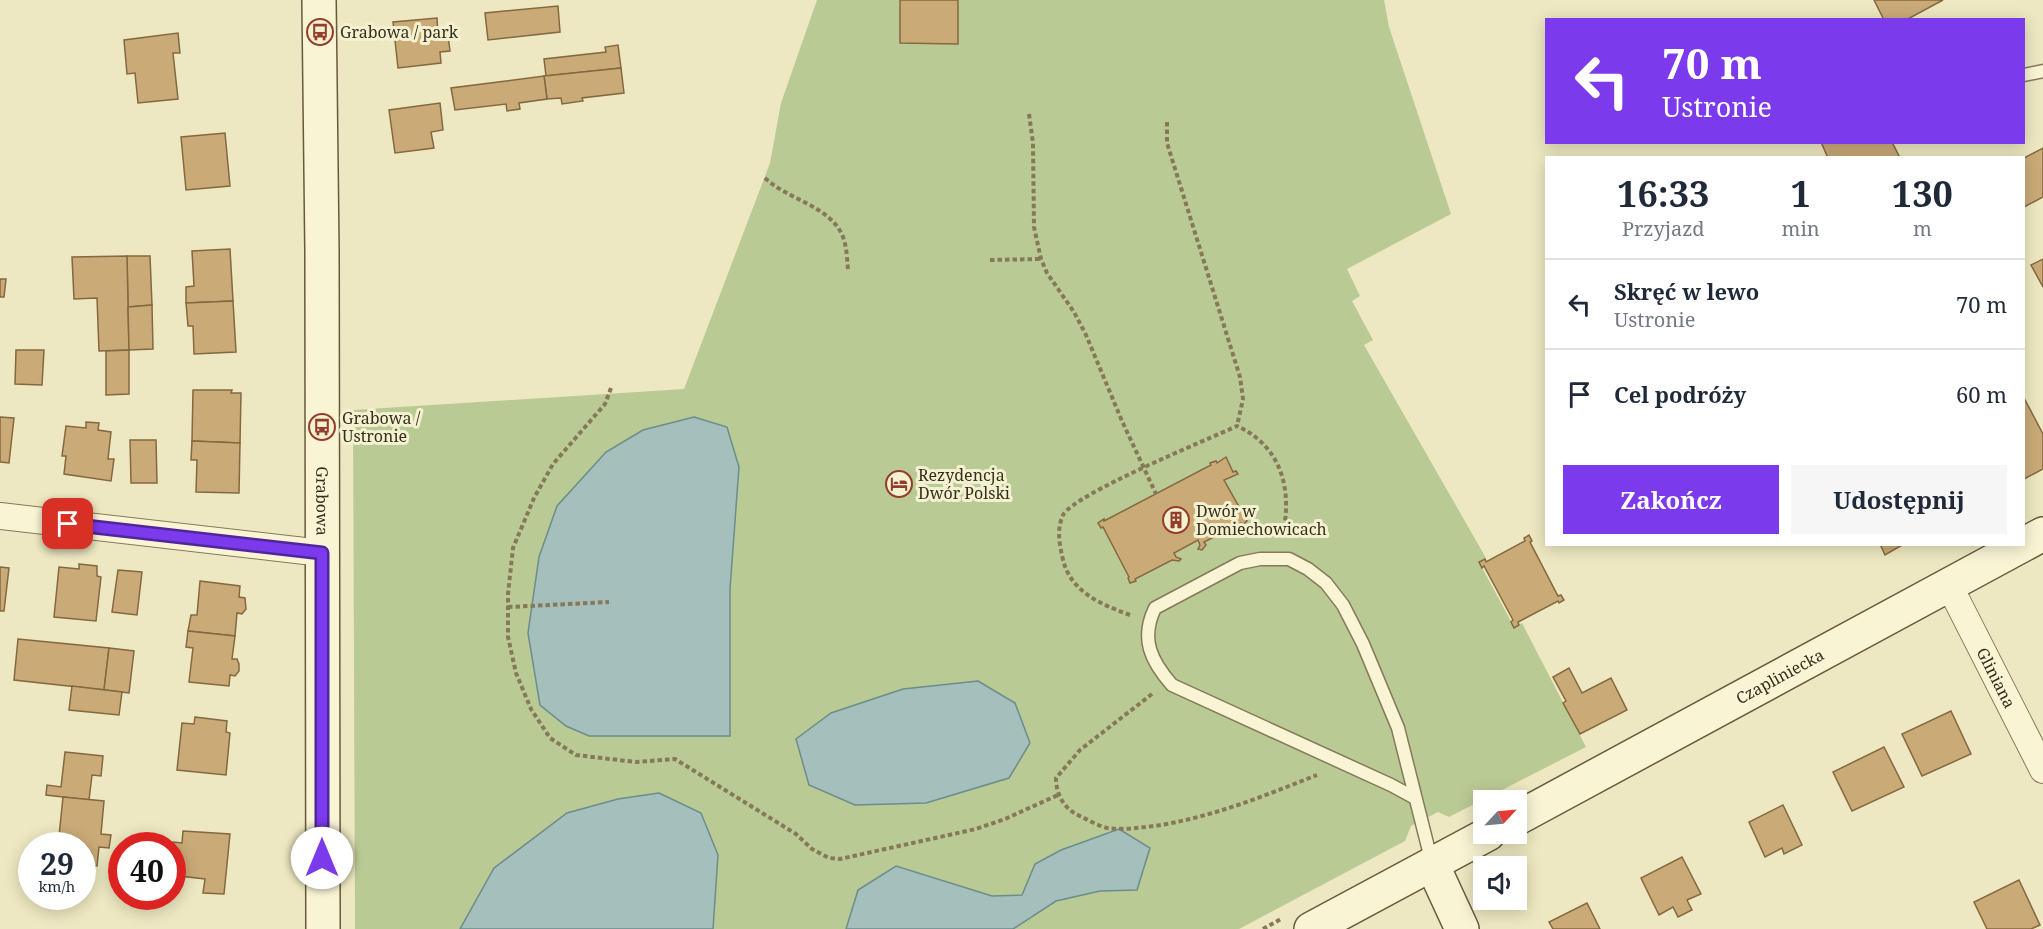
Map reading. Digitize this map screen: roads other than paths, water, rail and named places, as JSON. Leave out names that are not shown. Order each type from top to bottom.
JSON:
[{"type":"street","name":"Grabowa","points":[[319,0],[322,251],[323,929]]},
{"type":"street","points":[[0,516],[322,553]]},
{"type":"street","name":"Czapliniecka","points":[[2025,544],[2043,534]]},
{"type":"street","name":"Czapliniecka","points":[[1527,813],[2021,546]]},
{"type":"street","name":"Gliniana","points":[[1949,585],[2043,770]]},
{"type":"street","points":[[1311,929],[1473,842]]},
{"type":"street","points":[[1432,864],[1462,929]]},
{"type":"lane","points":[[2025,75],[2043,71]]},
{"type":"lane","points":[[1415,798],[1172,685],[1158,669],[1150,654],[1149,623],[1155,608],[1240,563],[1260,558],[1289,559],[1308,569],[1326,584],[1343,605],[1363,644],[1398,728],[1432,864]]},
{"type":"water","points":[[694,417],[727,427],[739,467],[730,589],[730,736],[589,736],[566,726],[540,705],[528,633],[539,557],[557,506],[606,452],[643,430]]},
{"type":"water","points":[[978,681],[1015,703],[1030,743],[1009,778],[926,803],[855,805],[809,785],[796,739],[831,713],[903,689]]},
{"type":"water","points":[[659,793],[701,813],[718,855],[713,929],[460,929],[494,868],[567,813],[618,799]]},
{"type":"water","points":[[1119,829],[1150,848],[1137,890],[1100,891],[1056,901],[1013,929],[846,929],[858,890],[896,866],[992,896],[1022,895],[1035,864],[1061,850]]},
{"type":"place","name":"Grabowa / park","points":[[320,32]]},
{"type":"place","name":"Grabowa / Ustronie","points":[[322,427]]},
{"type":"place","name":"Rezydencja Dwór Polski","points":[[899,484]]},
{"type":"place","name":"Dwór w Domiechowicach","points":[[1176,520]]}]
